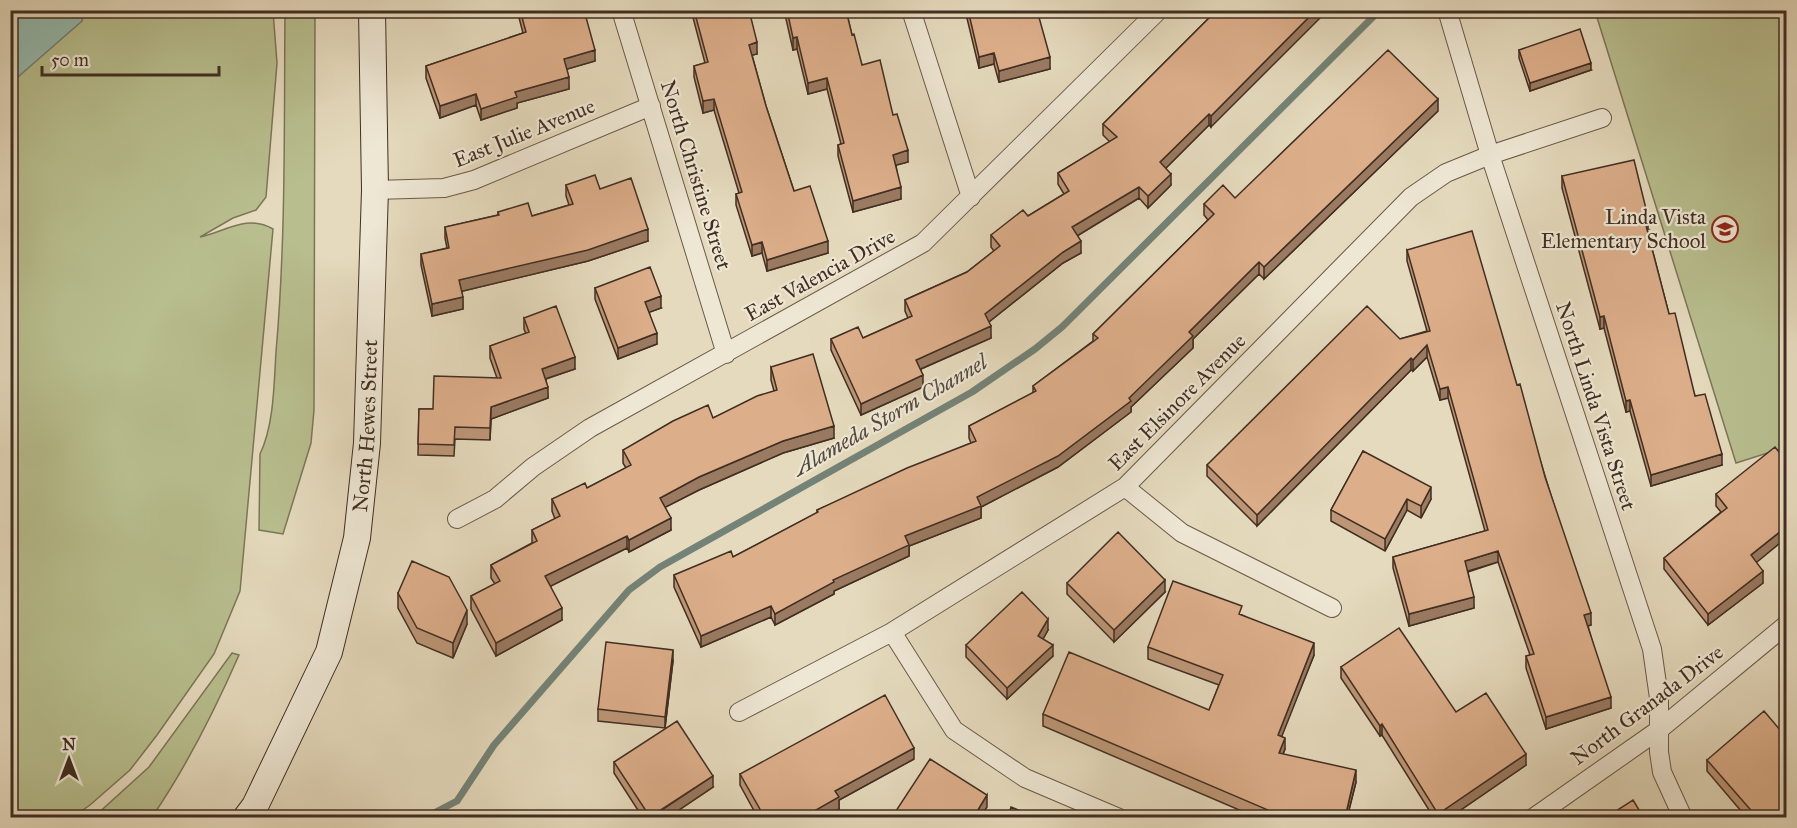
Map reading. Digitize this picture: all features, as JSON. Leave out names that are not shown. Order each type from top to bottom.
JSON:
[{"type":"main road","name":"North Hewes Street","points":[[246,818],[255,806],[329,652],[357,538],[367,443],[375,190],[372,10]]},
{"type":"street","name":"North Christine Street","points":[[621,10],[726,354]]},
{"type":"street","points":[[911,10],[971,197]]},
{"type":"street","name":"East Valencia Drive","points":[[457,519],[495,499],[533,467],[590,428],[923,243],[1159,10]]},
{"type":"street","name":"North Linda Vista Street","points":[[1447,10],[1490,155],[1652,649],[1659,698],[1659,752],[1662,772],[1683,818]]},
{"type":"street","name":"East Julie Avenue","points":[[375,190],[444,188],[474,180],[651,106]]},
{"type":"street","name":"East Elsinore Avenue","points":[[740,712],[892,632],[1125,487],[1411,197],[1446,173],[1490,155],[1602,118]]},
{"type":"street","points":[[1125,487],[1182,533],[1332,608]]},
{"type":"street","name":"North Granada Drive","points":[[1533,818],[1660,729],[1786,625]]},
{"type":"street","points":[[892,632],[954,730],[1025,778],[1119,818]]},
{"type":"green space","points":[[83,11],[273,11],[277,63],[266,197],[256,210],[233,218],[200,237],[245,223],[254,223],[273,229],[240,591],[214,654],[130,770],[90,805],[73,817],[11,817],[10,83],[82,21]]},
{"type":"green space","points":[[285,11],[315,11],[314,410],[311,443],[283,534],[259,530],[260,454],[265,443],[272,404],[279,309],[284,181]]},
{"type":"green space","name":"Linda Vista Elementary School","points":[[1595,11],[1786,11],[1786,447],[1736,463]]},
{"type":"green space","points":[[232,653],[239,655],[210,718],[177,778],[152,817],[94,817],[149,767]]},
{"type":"water","points":[[11,10],[83,11],[82,21],[11,83]]},
{"type":"building","points":[[520,10],[584,10],[595,50],[564,59],[569,77],[515,92],[517,97],[481,109],[476,94],[440,106],[426,66],[526,32]]},
{"type":"building","points":[[694,10],[749,10],[757,42],[749,45],[794,191],[810,186],[828,241],[767,260],[762,242],[752,245],[736,194],[742,192],[714,99],[703,101],[694,66],[708,62]]},
{"type":"building","points":[[787,10],[846,10],[862,65],[880,60],[893,115],[897,114],[908,150],[893,155],[901,187],[853,201],[838,145],[844,143],[827,78],[808,83],[797,37],[793,38]]},
{"type":"building","points":[[968,10],[1037,10],[1050,57],[999,71],[994,53],[979,57]]},
{"type":"building","points":[[1217,10],[1316,10],[1211,116],[1209,114],[1160,162],[1171,174],[1148,196],[1139,187],[1072,227],[1081,241],[1063,252],[985,314],[991,326],[916,360],[923,375],[861,404],[831,339],[858,327],[863,338],[912,316],[905,300],[967,272],[1000,246],[991,235],[1023,210],[1028,216],[1069,191],[1058,173],[1117,137],[1103,124]]},
{"type":"building","points":[[1580,29],[1591,63],[1530,83],[1519,50]]},
{"type":"building","points":[[1388,50],[1438,99],[1264,267],[1259,262],[1189,332],[1193,336],[1129,398],[1131,401],[1058,456],[977,497],[981,506],[905,536],[909,545],[833,580],[834,582],[775,614],[771,606],[701,636],[674,575],[731,551],[733,557],[818,512],[817,510],[907,468],[976,441],[969,426],[1036,391],[1033,386],[1098,338],[1093,334],[1214,214],[1204,204],[1223,185],[1235,198]]},
{"type":"building","points":[[1634,160],[1648,217],[1644,218],[1669,314],[1675,313],[1695,396],[1705,394],[1722,454],[1651,475],[1630,400],[1626,401],[1604,316],[1600,317],[1562,176]]},
{"type":"building","points":[[595,175],[600,189],[631,178],[648,229],[588,250],[459,280],[463,297],[432,304],[421,254],[449,248],[445,227],[499,215],[498,212],[528,203],[532,216],[573,204],[566,185]]},
{"type":"building","points":[[1472,231],[1517,385],[1520,384],[1545,477],[1591,613],[1584,615],[1611,697],[1546,717],[1526,656],[1534,654],[1498,551],[1465,561],[1474,597],[1409,614],[1393,557],[1488,530],[1448,387],[1440,389],[1427,345],[1413,360],[1411,358],[1257,515],[1207,465],[1367,306],[1400,339],[1430,331],[1407,250]]},
{"type":"building","points":[[650,267],[661,296],[645,302],[657,333],[618,348],[595,288]]},
{"type":"building","points":[[556,306],[575,357],[542,369],[548,387],[491,407],[490,428],[455,427],[454,445],[418,444],[419,409],[433,409],[434,376],[501,378],[490,346],[529,332],[524,318]]},
{"type":"building","points":[[813,354],[834,426],[783,441],[699,477],[660,498],[671,518],[629,540],[627,536],[545,576],[562,608],[496,643],[471,596],[500,581],[491,565],[537,541],[532,530],[560,516],[552,499],[585,483],[587,488],[631,465],[623,450],[673,421],[708,405],[713,418],[757,396],[777,390],[771,367]]},
{"type":"building","points":[[1775,447],[1786,461],[1786,527],[1751,555],[1763,571],[1708,614],[1664,558],[1727,508],[1716,494]]},
{"type":"building","points":[[1363,451],[1431,487],[1421,506],[1407,499],[1385,539],[1331,510]]},
{"type":"building","points":[[1118,532],[1165,580],[1114,630],[1067,583]]},
{"type":"building","points":[[412,561],[449,577],[467,610],[453,643],[417,628],[398,593]]},
{"type":"building","points":[[1173,581],[1242,606],[1239,614],[1314,643],[1278,735],[1285,738],[1279,753],[1356,770],[1345,818],[1281,818],[1282,816],[1043,714],[1069,652],[1209,710],[1223,675],[1148,647]]},
{"type":"building","points":[[1022,592],[1048,619],[1038,636],[1053,645],[1007,688],[966,645]]},
{"type":"building","points":[[1399,628],[1456,712],[1486,693],[1526,754],[1438,814],[1382,724],[1380,726],[1341,667]]},
{"type":"building","points":[[606,642],[673,650],[665,717],[598,709]]},
{"type":"building","points":[[885,695],[914,748],[835,791],[839,797],[802,818],[765,818],[740,774]]},
{"type":"building","points":[[1764,711],[1786,737],[1786,818],[1754,818],[1756,816],[1707,760]]},
{"type":"building","points":[[677,721],[713,776],[650,817],[614,762]]},
{"type":"building","points":[[930,759],[987,795],[973,818],[892,817]]},
{"type":"building","points":[[1633,800],[1644,818],[1605,818]]},
{"type":"building","points":[[1011,807],[1038,818],[1008,818]]},
{"type":"waterway","name":"Alameda Storm Channel","points":[[405,818],[432,814],[457,801],[494,745],[629,590],[660,567],[972,392],[1035,349],[1062,327],[1380,10]]},
{"type":"place","name":"Linda Vista Elementary School","points":[[1725,229]]}]
